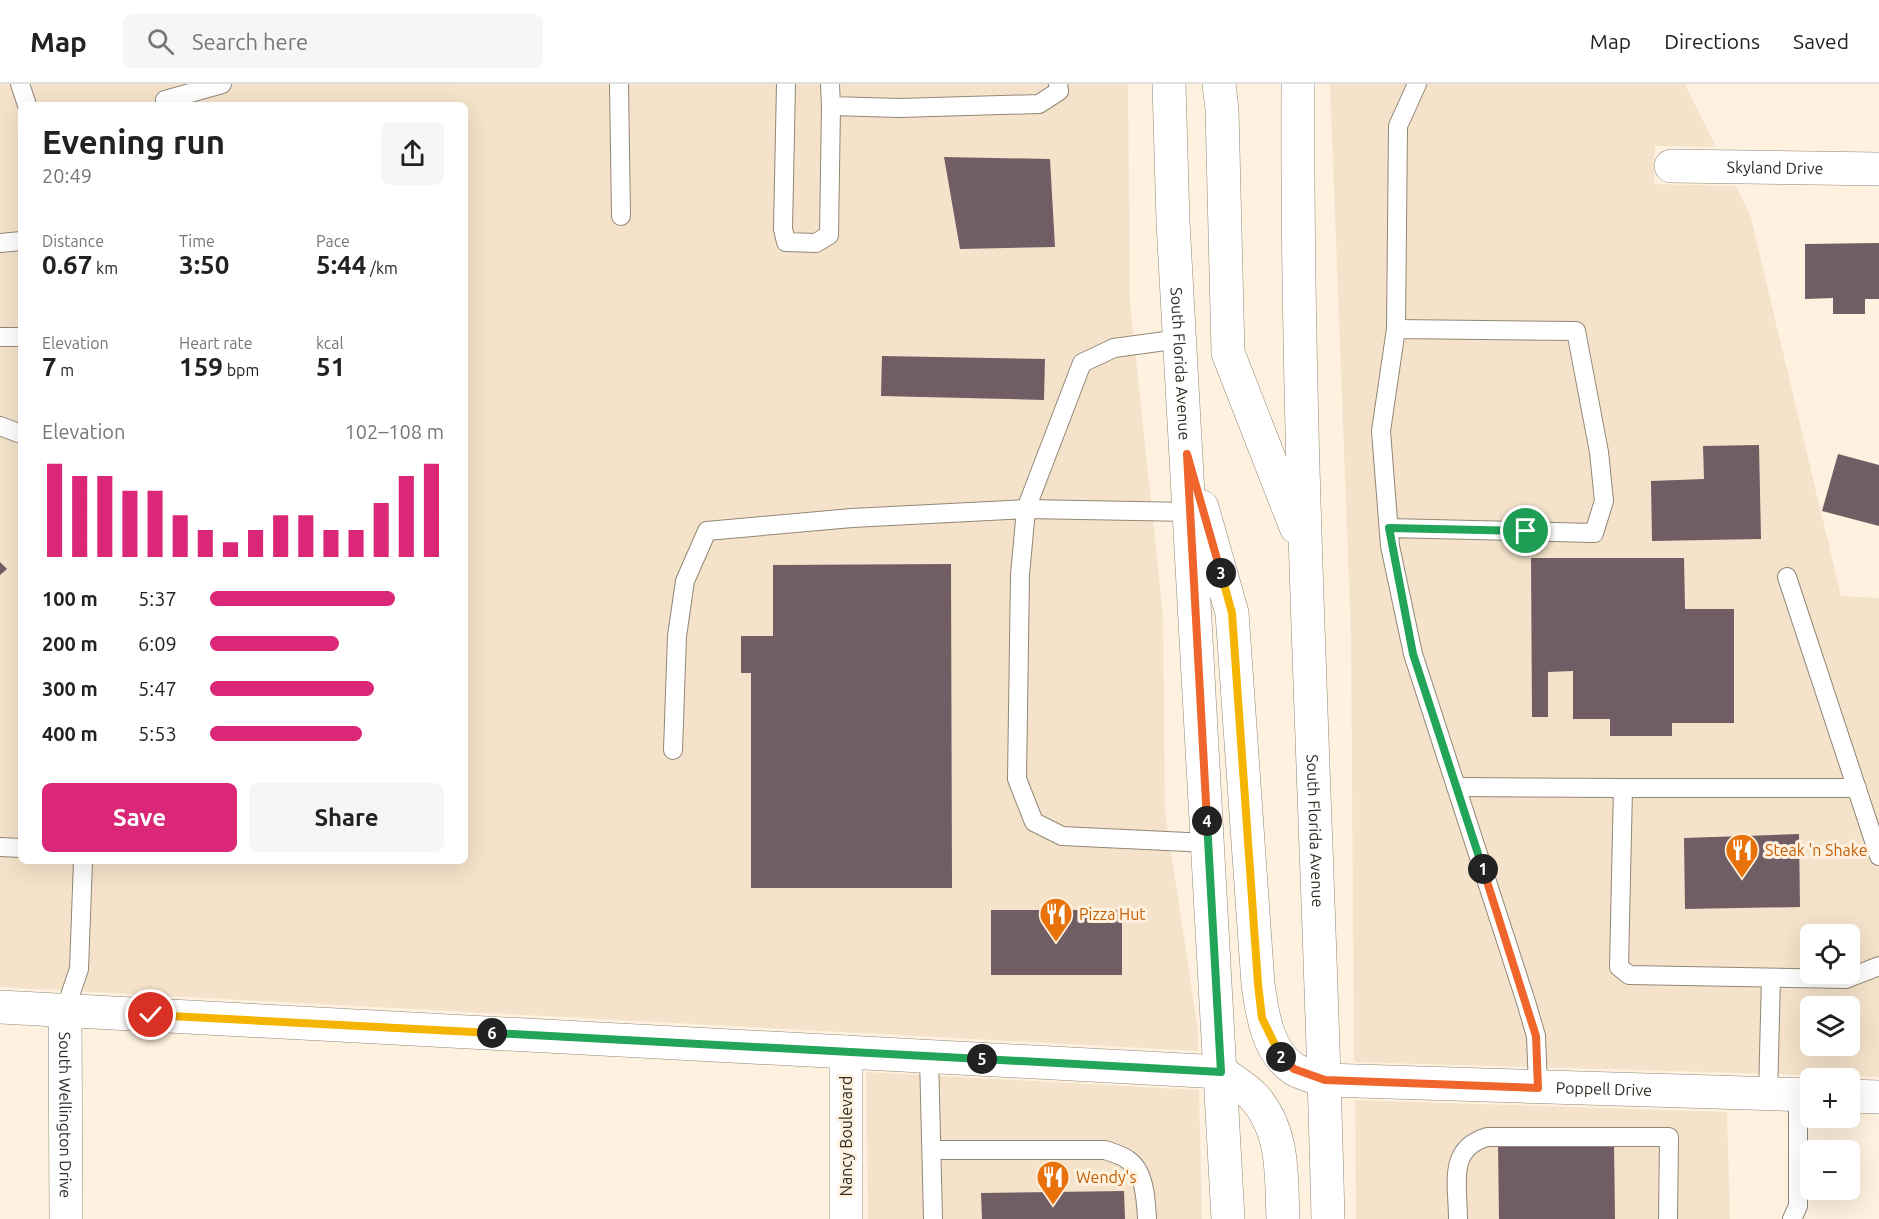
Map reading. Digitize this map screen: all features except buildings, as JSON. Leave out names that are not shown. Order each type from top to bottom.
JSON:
[{"type":"main road","name":"South Florida Avenue","points":[[1169,84],[1173,222],[1228,1219]]},
{"type":"main road","points":[[1219,84],[1222,109],[1228,353],[1304,548]]},
{"type":"main road","name":"South Florida Avenue","points":[[1298,84],[1297,240],[1304,548],[1325,1080],[1328,1219]]},
{"type":"main road","name":"Skyland Drive","points":[[1671,166],[1879,169]]},
{"type":"main road","name":"Poppell Drive","points":[[1187,454],[1232,613],[1262,1018],[1282,1058],[1294,1069],[1325,1080],[1792,1094]]},
{"type":"main road","points":[[0,1007],[1221,1072],[1254,1097],[1275,1128],[1280,1151],[1283,1219]]},
{"type":"main road","name":"South Wellington Drive","points":[[64,1010],[66,1219]]},
{"type":"main road","name":"Nancy Boulevard","points":[[846,1052],[846,1219]]},
{"type":"main road","points":[[1860,1096],[1879,1096]]},
{"type":"lane","points":[[20,84],[26,102]]},
{"type":"lane","points":[[163,96],[222,84]]},
{"type":"lane","points":[[619,84],[621,216]]},
{"type":"lane","points":[[786,84],[783,229],[786,242],[816,243],[829,235],[830,84]]},
{"type":"lane","points":[[831,106],[899,108],[1039,104],[1059,91],[1058,84]]},
{"type":"lane","points":[[1417,84],[1398,126],[1396,329],[1381,431],[1389,528],[1413,654],[1536,1036],[1538,1088]]},
{"type":"lane","points":[[0,243],[18,240]]},
{"type":"lane","points":[[1389,528],[1594,533],[1604,501],[1599,452],[1576,331],[1396,329]]},
{"type":"lane","points":[[0,337],[18,337]]},
{"type":"lane","points":[[1180,339],[1114,348],[1082,363],[1026,509],[1020,575],[1017,779],[1035,822],[1062,836],[1208,843]]},
{"type":"lane","points":[[0,426],[18,436]]},
{"type":"lane","points":[[673,750],[677,636],[685,581],[707,531],[852,518],[1026,509],[1190,512]]},
{"type":"lane","points":[[1787,577],[1879,856]]},
{"type":"lane","points":[[1456,787],[1857,788]]},
{"type":"lane","points":[[1623,788],[1619,967],[1629,975],[1846,979],[1879,966]]},
{"type":"lane","points":[[0,847],[18,848]]},
{"type":"lane","points":[[64,1010],[80,969],[83,864]]},
{"type":"lane","points":[[1771,978],[1792,1094],[1798,1206],[1792,1219]]},
{"type":"lane","points":[[929,1056],[933,1219]]},
{"type":"lane","points":[[1458,1219],[1457,1171],[1460,1153],[1471,1142],[1487,1137],[1669,1137],[1668,1219]]},
{"type":"lane","points":[[932,1150],[1106,1150],[1130,1160],[1139,1174],[1145,1195],[1147,1219]]},
{"type":"shaded area","points":[[0,84],[1128,84],[1130,303],[1163,614],[1165,812],[1198,1030],[1198,1051],[0,987]]},
{"type":"shaded area","points":[[1330,84],[1685,84],[1716,147],[1655,146],[1654,184],[1736,186],[1750,214],[1841,596],[1879,598],[1879,1077],[1860,1076],[1860,1068],[1800,1068],[1800,1075],[1354,1062],[1351,634]]},
{"type":"shaded area","points":[[866,1072],[1199,1090],[1202,1219],[868,1219]]},
{"type":"shaded area","points":[[1355,1100],[1727,1112],[1730,1219],[1356,1219]]},
{"type":"place","name":"Steak 'n Shake","points":[[1742,879]]},
{"type":"place","name":"Pizza Hut","points":[[1056,943]]},
{"type":"place","name":"Wendy's","points":[[1053,1206]]},
{"type":"route","points":[[151,1015],[1221,1072],[1187,454],[1232,613],[1258,984],[1262,1018],[1272,1040],[1282,1058],[1294,1069],[1325,1080],[1538,1088],[1536,1036],[1527,1002],[1413,654],[1390,546],[1389,528],[1526,531]]}]
